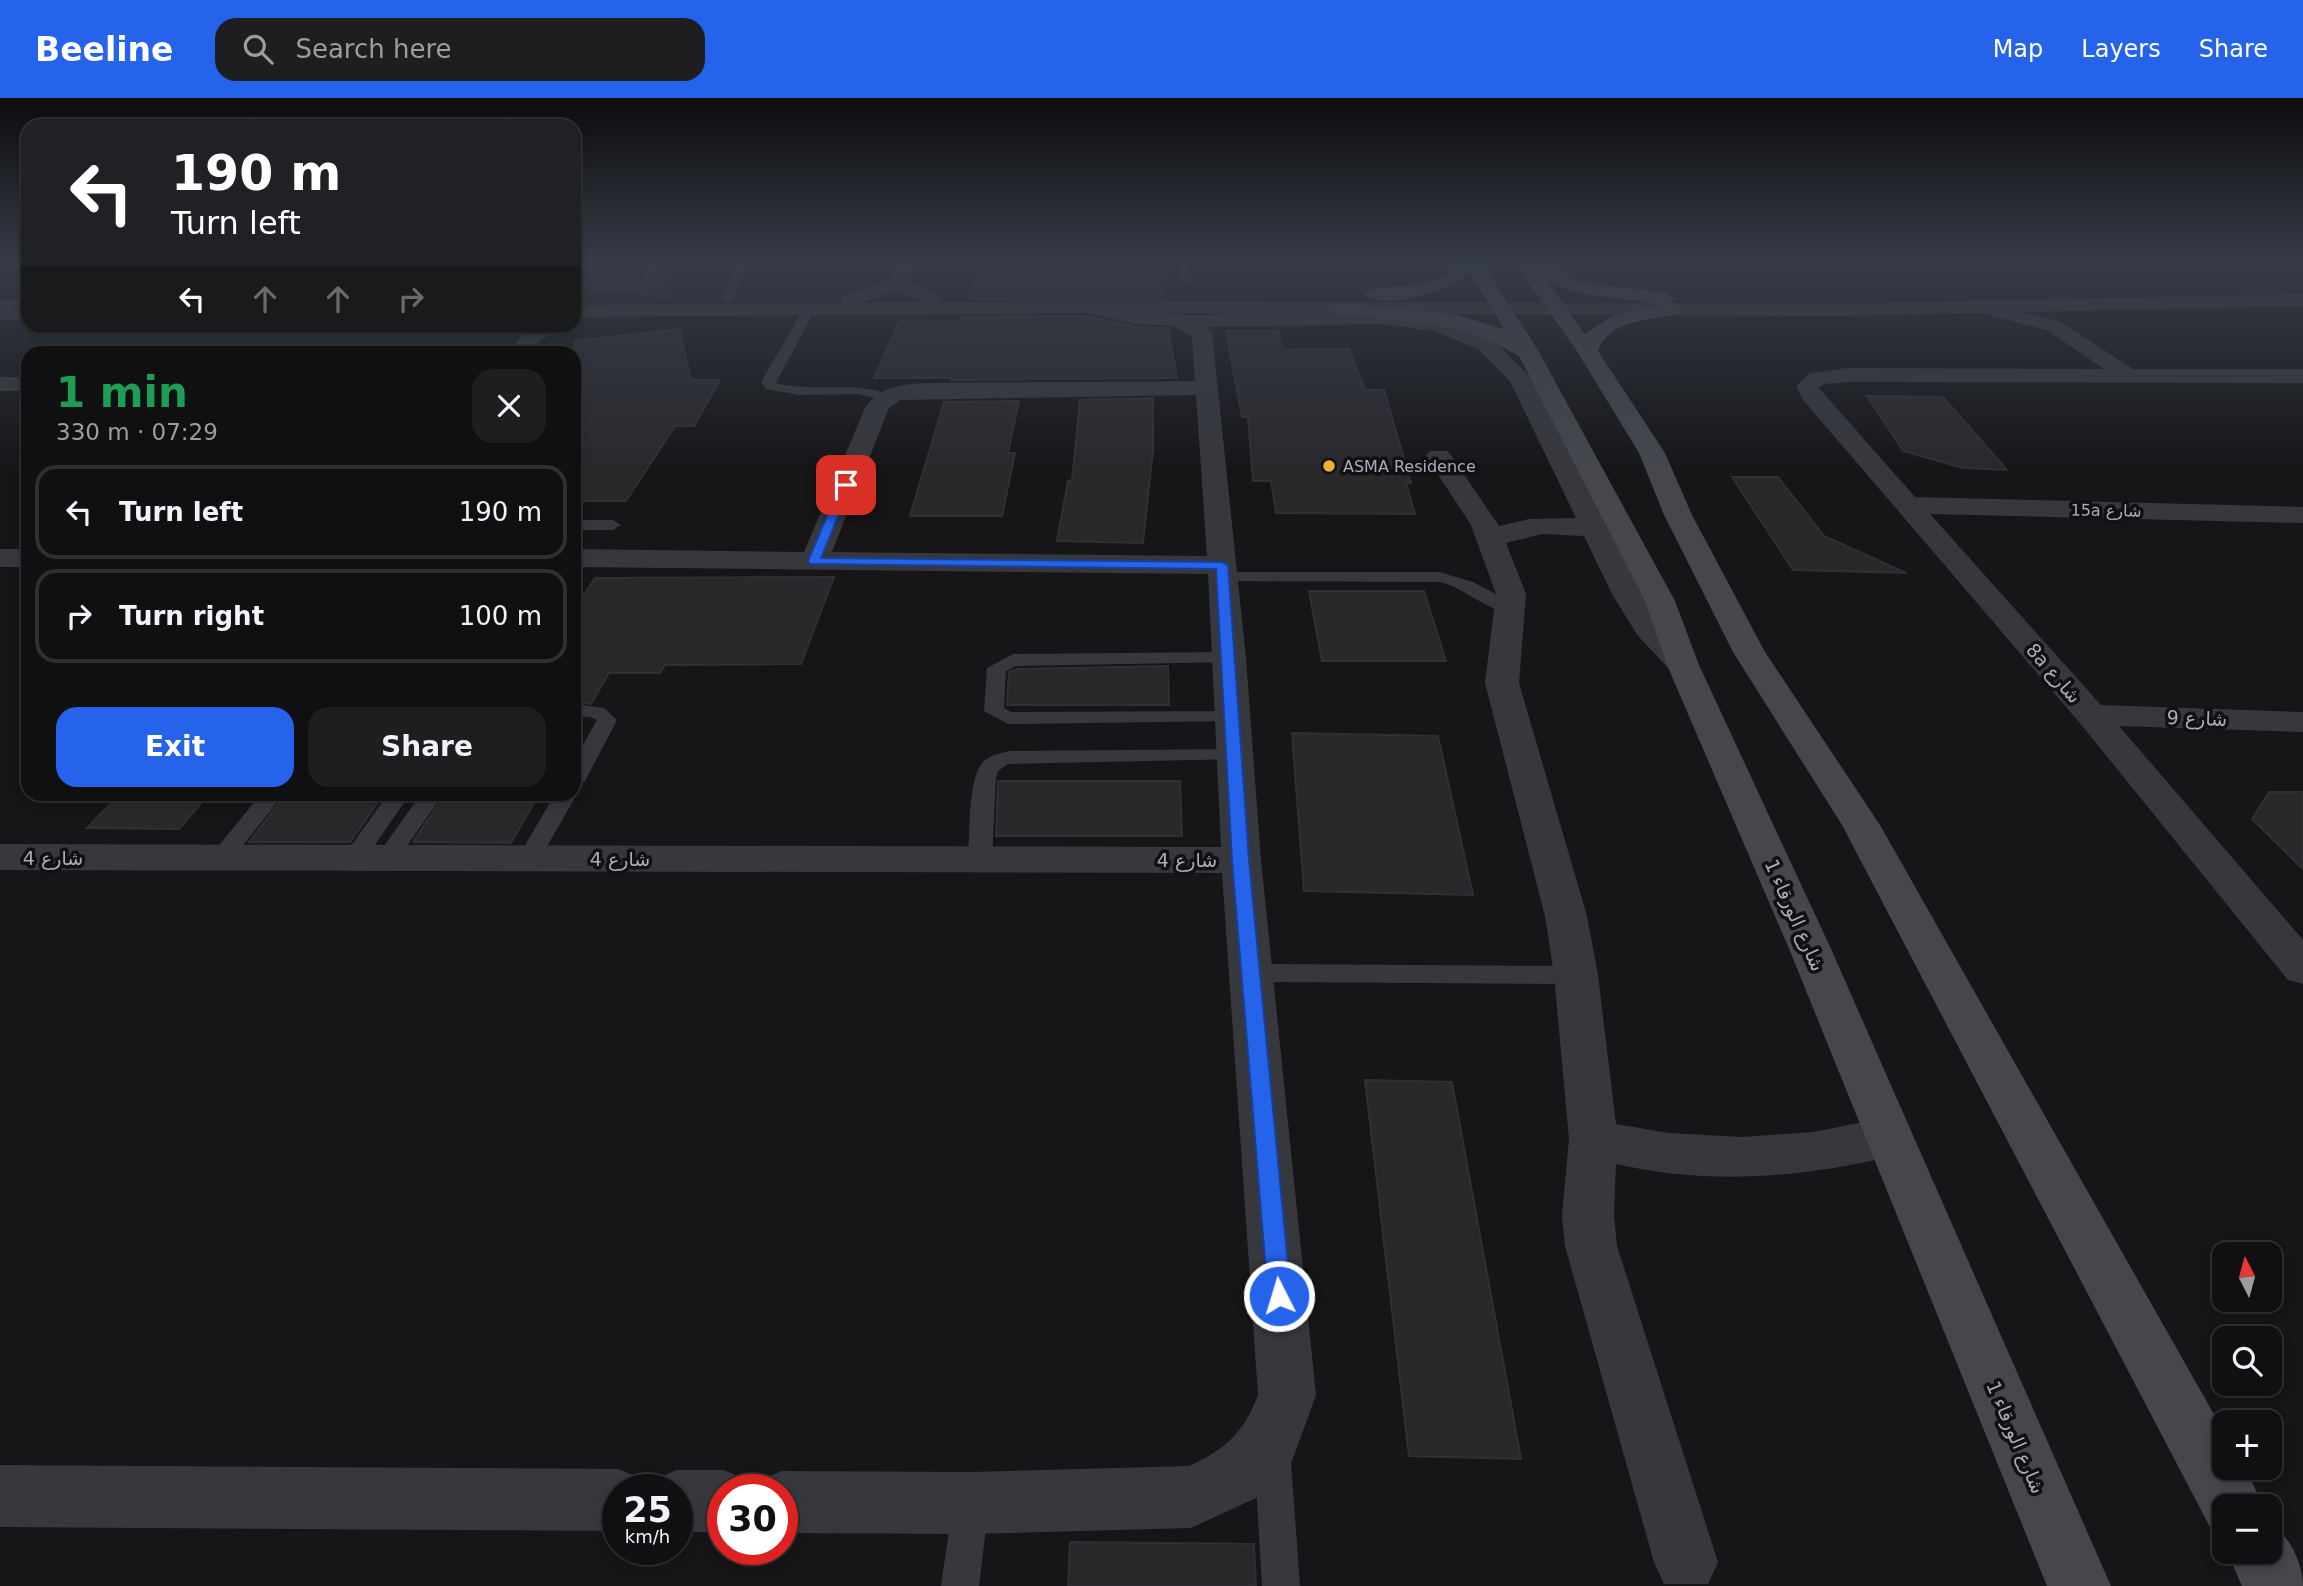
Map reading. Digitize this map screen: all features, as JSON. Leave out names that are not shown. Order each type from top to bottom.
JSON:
[{"type":"main road","points":[[1493,332],[1545,354]]},
{"type":"main road","name":"شارع الورقاء 1","points":[[1526,332],[1545,354],[1673,632],[1683,665],[1811,951],[2080,1586]]},
{"type":"main road","points":[[1541,332],[1545,354]]},
{"type":"main road","points":[[1568,332],[1587,351],[1652,453],[1678,516],[1749,652],[1861,825],[2226,1494]]},
{"type":"main road","points":[[1587,351],[1593,337],[1599,332]]},
{"type":"main road","points":[[1632,466],[1678,516]]},
{"type":"main road","points":[[2265,1564],[2277,1586]]},
{"type":"street","points":[[798,1502],[971,1503],[1191,1497],[1237,1476],[1271,1440],[1287,1395],[1241,860],[1230,658],[1205,388],[1206,332]]},
{"type":"street","points":[[1459,332],[1492,346],[1511,364],[1636,611],[1683,665]]},
{"type":"street","points":[[2075,332],[2129,376],[2303,376]]},
{"type":"street","name":"8a شارع","points":[[2129,376],[1847,376],[1812,380],[1807,386],[1808,391],[2091,715],[2303,969]]},
{"type":"street","points":[[0,384],[21,384]]},
{"type":"street","points":[[814,561],[880,402],[885,398],[928,390],[1205,388]]},
{"type":"street","points":[[1439,456],[1478,511],[1508,581],[1511,607],[1502,683],[1566,916],[1576,975],[1593,1139],[1588,1216],[1591,1246],[1686,1562]]},
{"type":"street","name":"15a شارع","points":[[1909,505],[2303,515]]},
{"type":"street","points":[[1491,540],[1528,527],[1562,526],[1596,530]]},
{"type":"street","points":[[0,558],[21,558]]},
{"type":"street","points":[[581,558],[1222,571]]},
{"type":"street","name":"شارع 9","points":[[2091,715],[2303,722]]},
{"type":"street","name":"شارع 4","points":[[0,858],[1241,860]]},
{"type":"street","points":[[1593,1139],[1651,1153],[1716,1159],[1824,1152],[1889,1137]]},
{"type":"street","points":[[0,1496],[602,1500]]},
{"type":"lane","points":[[796,332],[768,382],[771,386],[788,390],[862,391],[885,398]]},
{"type":"lane","points":[[581,525],[613,525]]},
{"type":"lane","points":[[1222,571],[1439,576],[1466,584],[1488,599],[1511,607]]},
{"type":"lane","points":[[1230,658],[1013,660],[997,668],[994,711],[1008,718],[1235,735]]},
{"type":"lane","points":[[581,710],[603,714],[607,720],[581,768]]},
{"type":"lane","points":[[980,860],[985,778],[987,769],[996,761],[1010,757],[1235,735]]},
{"type":"lane","points":[[220,859],[268,801]]},
{"type":"lane","points":[[369,860],[396,801]]},
{"type":"lane","points":[[369,860],[425,801]]},
{"type":"lane","points":[[529,859],[562,801]]},
{"type":"lane","points":[[1251,973],[1576,975]]},
{"type":"lane","points":[[1271,1440],[1280,1586]]},
{"type":"lane","points":[[960,1586],[971,1503]]},
{"type":"building","points":[[649,332],[680,332],[691,380],[720,380],[694,426],[675,426],[626,501],[581,501],[581,346],[575,346],[575,341]]},
{"type":"building","points":[[894,332],[1169,332],[1177,378],[951,380],[952,378],[874,378]]},
{"type":"building","points":[[1226,332],[1278,332],[1283,350],[1349,349],[1365,390],[1384,390],[1411,483],[1406,483],[1415,514],[1276,513],[1271,481],[1253,481],[1248,417],[1242,417]]},
{"type":"building","points":[[1867,396],[1943,397],[2007,470],[1963,468],[1903,451]]},
{"type":"building","points":[[1153,398],[1153,450],[1143,543],[1057,541],[1068,481],[1072,481],[1080,400]]},
{"type":"building","points":[[1019,401],[1008,453],[1015,453],[1002,516],[910,516],[944,402]]},
{"type":"building","points":[[1732,477],[1778,477],[1824,536],[1906,573],[1793,570]]},
{"type":"building","points":[[834,577],[801,664],[665,665],[660,673],[609,673],[591,704],[581,703],[581,599],[595,578]]},
{"type":"building","points":[[1309,591],[1424,591],[1446,661],[1322,661]]},
{"type":"building","points":[[1168,666],[1169,705],[1007,705],[1009,672],[1017,669]]},
{"type":"building","points":[[1292,733],[1438,736],[1473,895],[1304,891]]},
{"type":"building","points":[[998,781],[1180,781],[1182,836],[996,836]]},
{"type":"building","points":[[2269,792],[2303,792],[2303,869],[2252,819]]},
{"type":"building","points":[[113,801],[203,801],[179,829],[87,828]]},
{"type":"building","points":[[281,801],[379,801],[350,842],[249,842]]},
{"type":"building","points":[[440,801],[535,801],[511,843],[413,842]]},
{"type":"building","points":[[1365,1080],[1452,1082],[1521,1459],[1409,1456]]},
{"type":"building","points":[[1070,1542],[1254,1544],[1256,1586],[1068,1586]]},
{"type":"place","name":"ASMA Residence","points":[[1329,466]]},
{"type":"route","points":[[846,485],[814,561],[1222,565],[1234,715],[1241,860],[1279,1296]]}]
